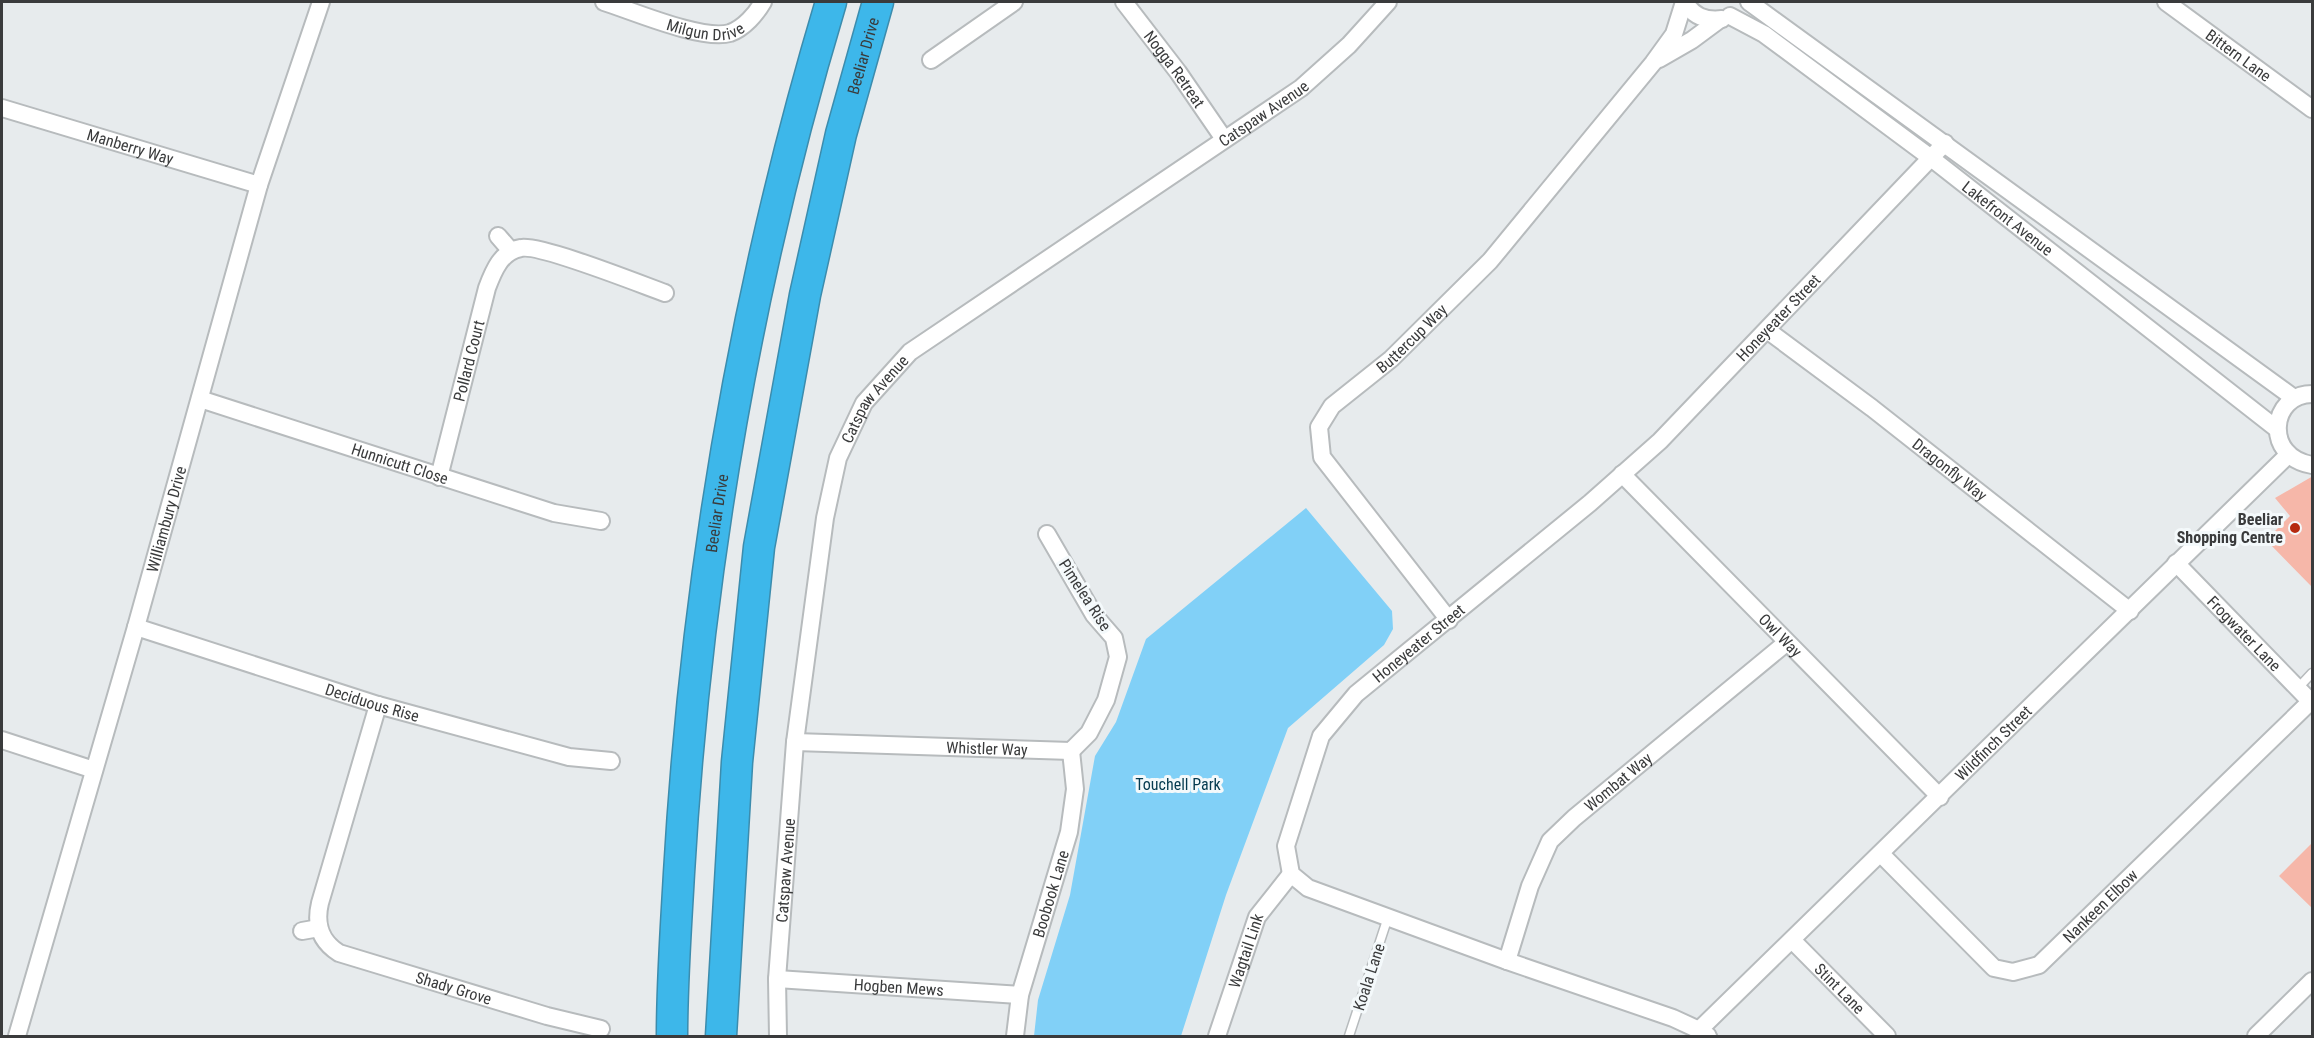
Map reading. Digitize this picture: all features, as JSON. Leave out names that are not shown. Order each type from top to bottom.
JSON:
[{"type":"highway","name":"Beeliar Drive","points":[[672,1036],[685,782],[697,650],[715,516],[743,353],[766,246],[831,2]]},
{"type":"highway","name":"Beeliar Drive","points":[[721,1036],[736,762],[759,547],[806,295],[841,134],[878,2]]},
{"type":"street","name":"Williambury Drive","points":[[17,1036],[136,627],[259,185],[321,2]]},
{"type":"street","name":"Milgun Drive","points":[[604,2],[694,31],[714,34],[731,33],[755,15],[763,2]]},
{"type":"street","points":[[931,60],[1014,2]]},
{"type":"street","name":"Nogga Retreat","points":[[1124,2],[1178,72],[1224,139]]},
{"type":"street","name":"Catspaw Avenue","points":[[778,1036],[777,979],[795,742],[825,518],[838,458],[864,403],[910,352],[1300,88],[1349,45],[1388,2]]},
{"type":"street","name":"Lakefront Avenue","points":[[1685,2],[1702,18],[1725,18],[1764,34],[1931,158],[2277,429]]},
{"type":"street","name":"Buttercup Way","points":[[1449,620],[1322,457],[1319,427],[1332,406],[1391,359],[1490,261],[1653,63],[1674,34],[1685,2]]},
{"type":"street","name":"Buttercup Way","points":[[1653,63],[1725,18],[1743,2]]},
{"type":"street","name":"Lakefront Avenue","points":[[1749,2],[2294,398]]},
{"type":"street","name":"Bittern Lane","points":[[2166,2],[2313,109]]},
{"type":"street","name":"Manberry Way","points":[[2,108],[259,185]]},
{"type":"street","name":"Honeyeater Street","points":[[1292,874],[1286,846],[1321,736],[1356,694],[1449,620],[1660,441],[1946,143]]},
{"type":"street","points":[[498,236],[512,251],[521,247],[544,251],[665,293]]},
{"type":"street","name":"Pollard Court","points":[[439,477],[487,288],[502,258],[512,251]]},
{"type":"street","name":"Dragonfly Way","points":[[1767,330],[1872,408],[2130,611]]},
{"type":"street","points":[[2313,394],[2294,398],[2281,414],[2277,429],[2278,438],[2288,455],[2301,463],[2313,465]]},
{"type":"street","name":"Hunnicutt Close","points":[[200,399],[554,513],[601,521]]},
{"type":"street","name":"Wildfinch Street","points":[[1704,1033],[1792,940],[2288,455]]},
{"type":"street","name":"Owl Way","points":[[1622,474],[1940,797]]},
{"type":"street","name":"Pimelea Rise","points":[[1047,534],[1094,615],[1114,638],[1118,657],[1106,700],[1089,733],[1071,751]]},
{"type":"street","name":"Frogwater Lane","points":[[2176,563],[2312,702]]},
{"type":"street","name":"Deciduous Rise","points":[[136,627],[378,705],[569,757],[611,761]]},
{"type":"street","name":"Wombat Way","points":[[1507,961],[1530,886],[1550,841],[1574,818],[1786,643]]},
{"type":"street","name":"Nankeen Elbow","points":[[1881,854],[1994,968],[2013,972],[2039,965],[2312,702]]},
{"type":"street","points":[[302,931],[319,928],[317,916],[320,903],[378,705]]},
{"type":"street","points":[[2,740],[94,770]]},
{"type":"street","name":"Whistler Way","points":[[795,742],[1071,751]]},
{"type":"street","name":"Boobook Lane","points":[[1015,1036],[1020,994],[1069,832],[1075,789],[1071,751]]},
{"type":"street","points":[[1292,874],[1308,888],[1507,961],[1672,1018],[1704,1033]]},
{"type":"street","name":"Wagtail Link","points":[[1217,1036],[1257,917],[1292,874]]},
{"type":"street","name":"Shady Grove","points":[[319,928],[330,947],[339,953],[547,1016],[601,1029]]},
{"type":"street","name":"Stint Lane","points":[[1792,940],[1887,1036]]},
{"type":"street","name":"Hogben Mews","points":[[777,979],[1020,994]]},
{"type":"street","points":[[2256,1036],[2313,981]]},
{"type":"lane","points":[[2298,688],[2313,673]]},
{"type":"lane","name":"Koala Lane","points":[[1349,1036],[1388,917]]},
{"type":"green space","name":"Touchell Park","points":[[1306,508],[1392,611],[1393,629],[1384,645],[1288,728],[1226,895],[1181,1036],[1034,1036],[1038,1000],[1070,895],[1095,756],[1116,722],[1146,639]]},
{"type":"building","name":"Beeliar Shopping Centre","points":[[2313,476],[2313,588],[2266,540],[2290,516],[2275,498]]},
{"type":"building","points":[[2313,842],[2313,909],[2279,876]]},
{"type":"place","name":"Beeliar Shopping Centre","points":[[2295,528]]}]
